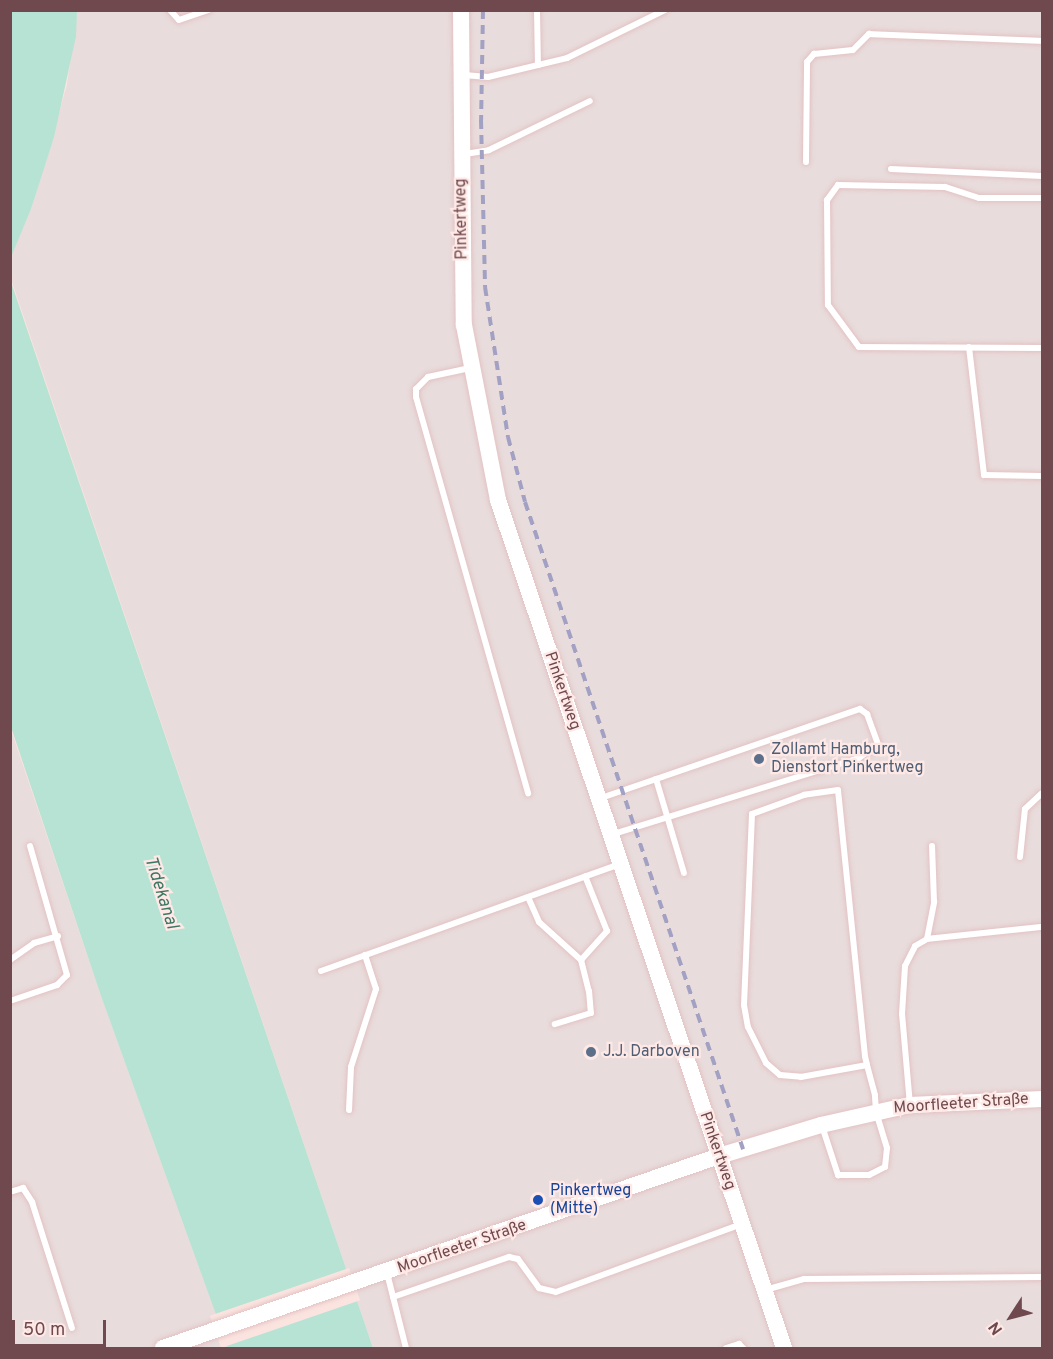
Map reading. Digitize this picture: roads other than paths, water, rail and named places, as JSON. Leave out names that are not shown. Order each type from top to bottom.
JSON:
[{"type":"street","name":"Pinkertweg","points":[[461,10],[464,324],[498,500],[784,1348]]},
{"type":"street","name":"Moorfleeter Straße","points":[[163,1348],[369,1279],[719,1156],[821,1125],[910,1105],[1042,1099]]},
{"type":"lane","points":[[170,10],[179,20],[208,10]]},
{"type":"lane","points":[[537,10],[538,65]]},
{"type":"lane","points":[[461,75],[488,77],[538,65],[584,50],[665,10]]},
{"type":"lane","points":[[806,162],[807,62],[814,54],[854,50],[869,34],[1042,41]]},
{"type":"lane","points":[[461,154],[489,150],[590,101]]},
{"type":"lane","points":[[891,169],[1042,176]]},
{"type":"lane","points":[[1042,198],[979,198],[945,187],[838,185],[827,200],[828,305],[859,347],[1042,348]]},
{"type":"lane","points":[[969,347],[984,476],[1042,476]]},
{"type":"lane","points":[[472,368],[428,377],[416,389],[416,396],[528,793]]},
{"type":"lane","points":[[598,799],[860,709],[867,714],[878,745],[869,753],[611,835]]},
{"type":"lane","points":[[656,779],[684,873]]},
{"type":"lane","points":[[821,1125],[838,1175],[880,1173],[888,1160],[867,1065],[838,790],[804,795],[752,814],[744,1005],[748,1027],[766,1063],[780,1075],[801,1077],[867,1065]]},
{"type":"lane","points":[[1020,857],[1025,809],[1042,793]]},
{"type":"lane","points":[[10,1001],[63,981],[67,965],[30,846]]},
{"type":"lane","points":[[927,939],[934,902],[932,846]]},
{"type":"lane","points":[[321,971],[620,864]]},
{"type":"lane","points":[[581,960],[607,931],[585,876]]},
{"type":"lane","points":[[528,897],[538,922],[581,960],[591,1013],[555,1024]]},
{"type":"lane","points":[[910,1105],[902,1026],[904,966],[915,946],[927,939],[1042,927]]},
{"type":"lane","points":[[10,960],[34,943],[58,936]]},
{"type":"lane","points":[[349,1110],[351,1066],[376,989],[365,956]]},
{"type":"lane","points":[[10,1192],[23,1188],[32,1202],[72,1328]]},
{"type":"lane","points":[[393,1297],[509,1257],[518,1259],[539,1288],[556,1292],[742,1224]]},
{"type":"lane","points":[[387,1272],[406,1348]]},
{"type":"lane","points":[[765,1291],[804,1279],[1042,1277]]},
{"type":"lane","points":[[726,1348],[740,1344],[743,1348]]},
{"type":"water","points":[[11,10],[77,11],[76,36],[54,137],[31,209],[11,257]]},
{"type":"water","name":"Tidekanal","points":[[10,279],[373,1348],[228,1348],[101,996],[11,727]]},
{"type":"railway","points":[[483,10],[481,120],[485,287],[508,437],[525,502],[743,1149]]},
{"type":"place","name":"Zollamt Hamburg, Dienstort Pinkertweg","points":[[759,759]]},
{"type":"place","name":"J.J. Darboven","points":[[591,1052]]},
{"type":"place","name":"Pinkertweg (Mitte)","points":[[538,1200]]}]
